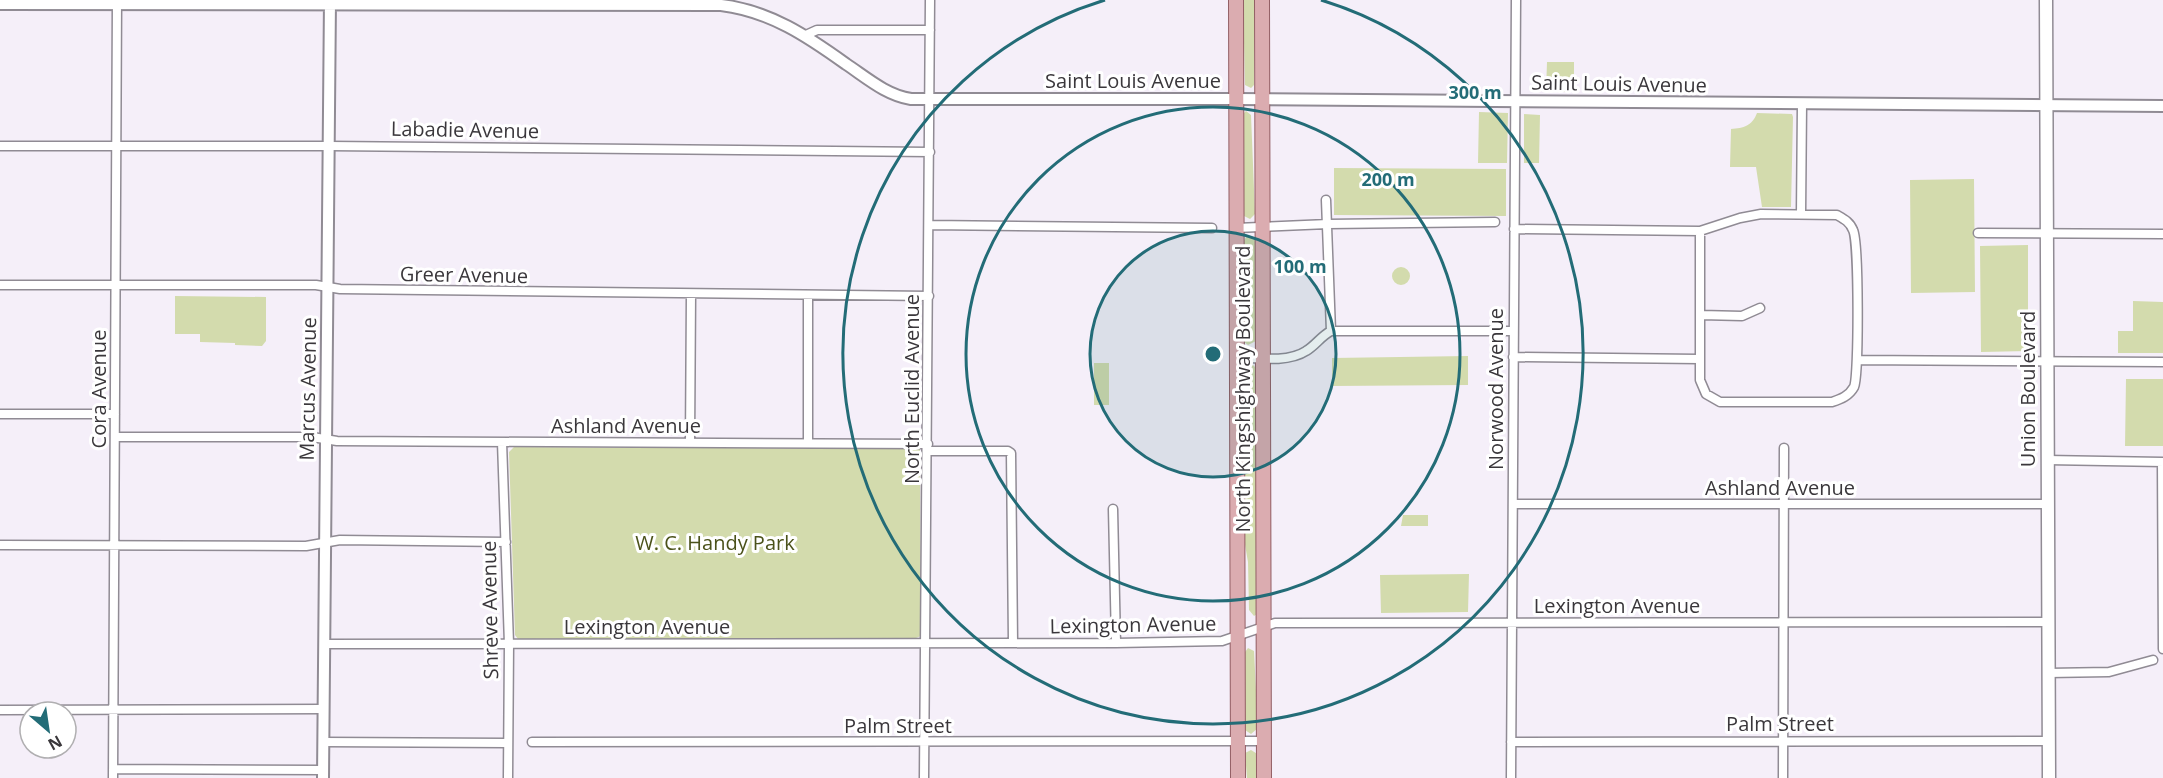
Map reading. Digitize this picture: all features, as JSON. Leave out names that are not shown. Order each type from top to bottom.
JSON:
[{"type":"main road","name":"North Kingshighway Boulevard","points":[[1236,0],[1238,778]]},
{"type":"main road","name":"North Kingshighway Boulevard","points":[[1262,0],[1264,778]]},
{"type":"main road","name":"Union Boulevard","points":[[2046,0],[2049,778]]},
{"type":"street","name":"North Euclid Avenue","points":[[924,778],[930,0]]},
{"type":"street","name":"Norwood Avenue","points":[[1511,778],[1516,0]]},
{"type":"street","name":"Cora Avenue","points":[[113,773],[117,2]]},
{"type":"street","name":"Saint Louis Avenue","points":[[0,4],[330,2],[721,5],[766,14],[806,35],[885,91],[906,98],[930,100],[1262,99],[2163,106]]},
{"type":"street","name":"Marcus Avenue","points":[[323,774],[330,2]]},
{"type":"street","points":[[806,35],[817,30],[930,30]]},
{"type":"street","points":[[1802,104],[1802,214]]},
{"type":"street","name":"Labadie Avenue","points":[[0,146],[330,146],[930,152]]},
{"type":"street","points":[[1326,201],[1331,331]]},
{"type":"street","points":[[1514,229],[1700,231],[1750,216],[1802,214],[1837,215],[1847,220],[1856,241],[1857,360],[1855,386],[1847,396],[1832,402],[1720,402],[1706,394],[1700,380],[1699,359],[1700,231]]},
{"type":"street","points":[[1236,228],[1328,224],[1495,222]]},
{"type":"street","points":[[929,225],[1212,228]]},
{"type":"street","points":[[1978,233],[2163,234]]},
{"type":"street","name":"Greer Avenue","points":[[0,285],[929,296]]},
{"type":"street","points":[[690,442],[691,294]]},
{"type":"street","points":[[808,295],[808,443]]},
{"type":"street","points":[[1701,315],[1742,316],[1761,308]]},
{"type":"street","points":[[1236,357],[1296,356],[1308,351],[1322,335],[1331,331],[1513,331]]},
{"type":"street","points":[[1513,357],[1699,359]]},
{"type":"street","points":[[1857,360],[2163,362]]},
{"type":"street","points":[[0,414],[115,414]]},
{"type":"street","name":"Ashland Avenue","points":[[115,437],[808,443],[1008,451],[1011,453],[1013,642]]},
{"type":"street","name":"Shreve Avenue","points":[[502,442],[509,644],[508,778]]},
{"type":"street","points":[[1784,448],[1784,778]]},
{"type":"street","points":[[2047,460],[2163,462],[2163,649]]},
{"type":"street","name":"Ashland Avenue","points":[[1513,504],[2048,504]]},
{"type":"street","points":[[1113,509],[1116,643]]},
{"type":"street","points":[[0,545],[306,546],[340,540],[506,542]]},
{"type":"street","name":"Lexington Avenue","points":[[324,644],[1116,643],[1222,641],[1275,623],[2048,622]]},
{"type":"street","points":[[2048,673],[2109,672],[2153,660]]},
{"type":"street","points":[[0,710],[324,709]]},
{"type":"street","name":"Palm Street","points":[[532,742],[1264,741]]},
{"type":"street","name":"Palm Street","points":[[1511,742],[2049,741]]},
{"type":"street","points":[[324,742],[507,743]]},
{"type":"street","points":[[113,773],[323,774]]},
{"type":"green space","points":[[1243,0],[1255,0],[1254,85],[1251,88],[1245,85]]},
{"type":"green space","points":[[1547,62],[1574,62],[1574,92],[1546,92]]},
{"type":"green space","points":[[1246,111],[1251,115],[1255,214],[1250,219],[1242,215],[1242,115]]},
{"type":"green space","points":[[1479,112],[1508,113],[1507,163],[1478,163]]},
{"type":"green space","points":[[1757,113],[1792,114],[1791,207],[1762,207],[1756,167],[1730,167],[1731,129],[1747,126]]},
{"type":"green space","points":[[1524,114],[1540,115],[1539,163],[1524,163]]},
{"type":"green space","points":[[1334,168],[1506,169],[1506,216],[1334,215]]},
{"type":"green space","points":[[1974,179],[1975,292],[1911,293],[1910,180]]},
{"type":"green space","points":[[1247,236],[1254,238],[1255,241],[1256,341],[1248,345],[1243,341],[1242,243]]},
{"type":"green space","points":[[2028,245],[2028,351],[1981,352],[1980,246]]},
{"type":"green space","points":[[1401,267],[1407,270],[1410,276],[1407,282],[1401,285],[1395,282],[1392,276],[1395,270]]},
{"type":"green space","points":[[175,296],[266,297],[266,341],[262,346],[235,345],[235,343],[200,342],[200,334],[175,334]]},
{"type":"green space","points":[[2133,301],[2163,302],[2163,353],[2118,353],[2118,331],[2133,331]]},
{"type":"green space","points":[[1468,356],[1468,385],[1332,386],[1332,358]]},
{"type":"green space","points":[[1094,363],[1109,363],[1109,405],[1094,405]]},
{"type":"green space","points":[[1246,365],[1253,365],[1257,369],[1257,614],[1254,616],[1249,610],[1248,562],[1244,539],[1243,372]]},
{"type":"green space","points":[[2126,379],[2163,379],[2163,446],[2125,446]]},
{"type":"green space","name":"W. C. Handy Park","points":[[514,447],[920,449],[921,636],[916,638],[518,639],[515,635],[509,452]]},
{"type":"green space","points":[[1403,515],[1428,515],[1428,526],[1401,526]]},
{"type":"green space","points":[[1469,574],[1468,612],[1381,613],[1380,575]]},
{"type":"green space","points":[[1248,648],[1254,651],[1258,728],[1251,734],[1245,730],[1245,652]]},
{"type":"green space","points":[[1251,750],[1259,755],[1259,778],[1247,778],[1245,753]]}]
